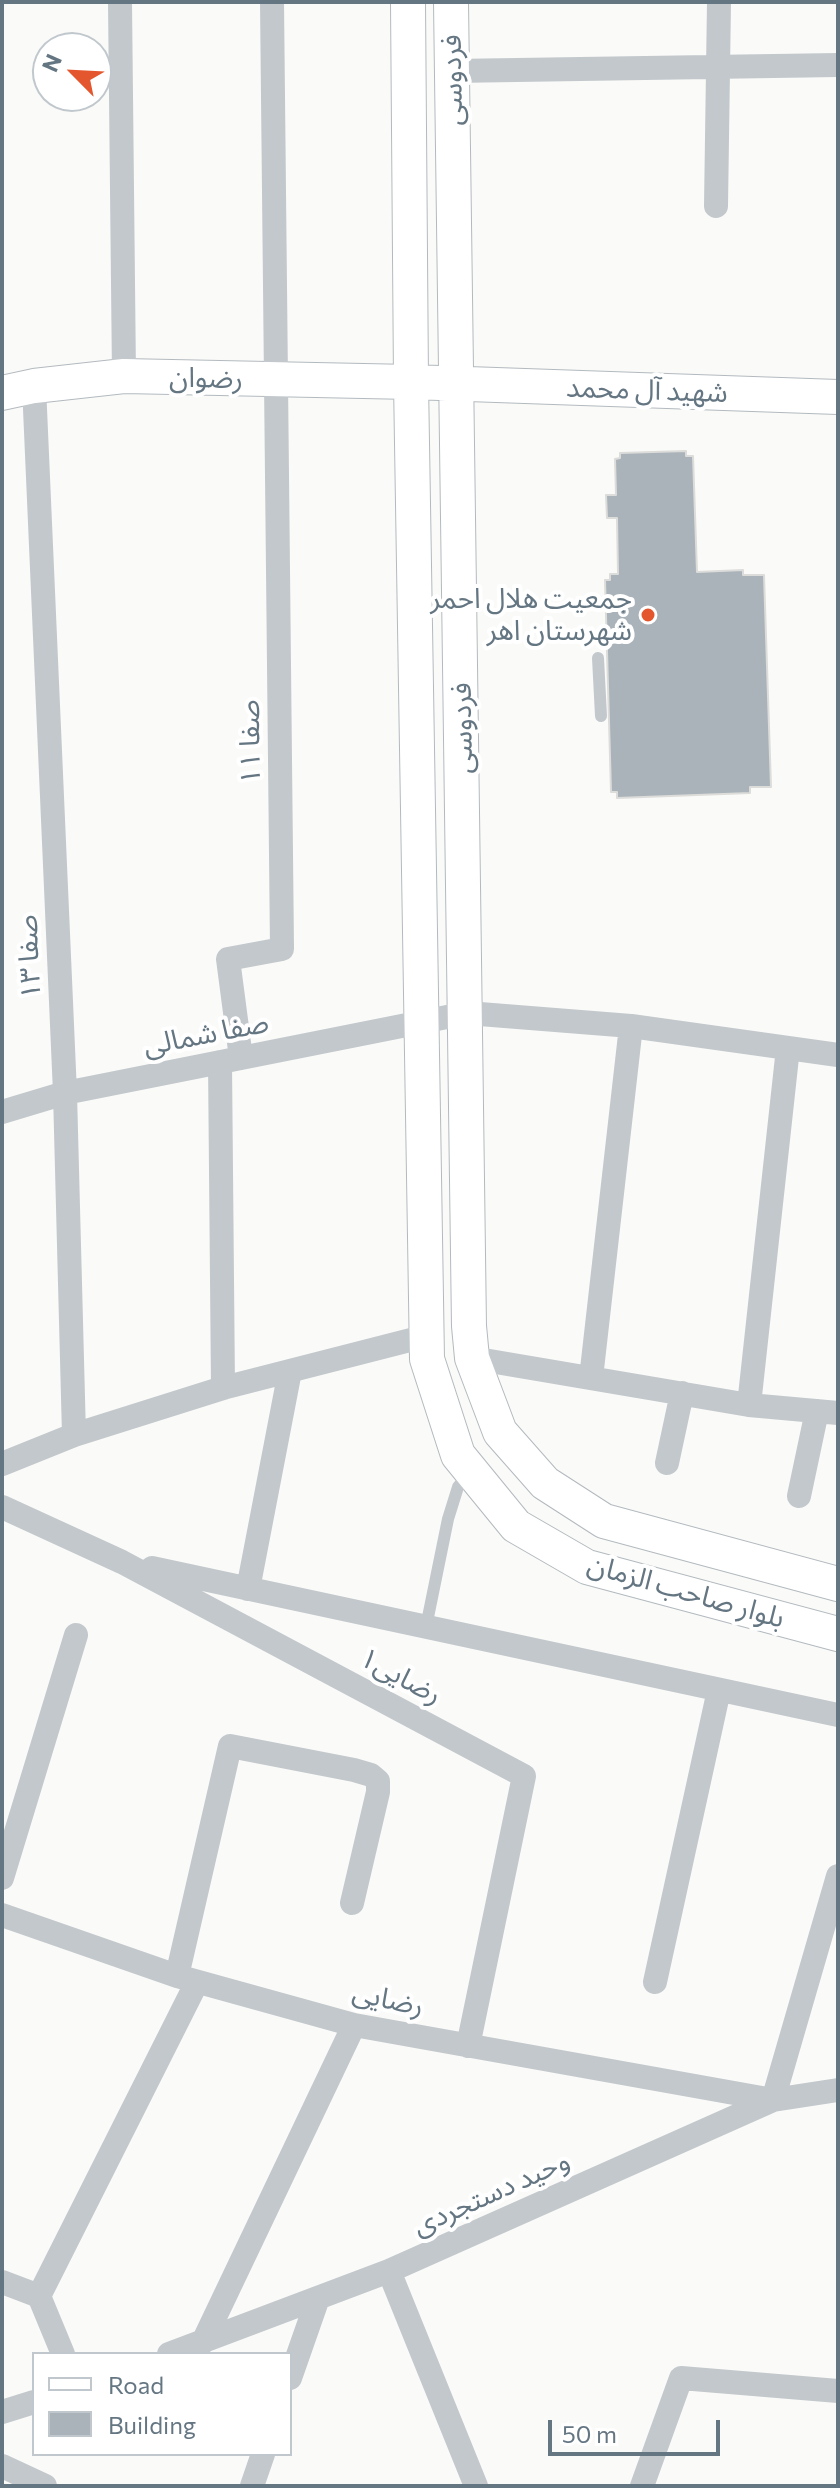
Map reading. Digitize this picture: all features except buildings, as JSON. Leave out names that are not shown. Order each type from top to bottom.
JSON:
[{"type":"main road","name":"فردوسی","points":[[408,2],[426,1336]]},
{"type":"main road","name":"فردوسی","points":[[451,2],[469,1326],[472,1358]]},
{"type":"main road","name":"رضوان","points":[[18,390],[124,376],[456,384]]},
{"type":"main road","name":"شهید آل محمد","points":[[456,384],[838,397]]},
{"type":"main road","name":"بلوار صاحب الزمان","points":[[426,1336],[427,1359],[458,1455],[516,1526],[587,1567],[838,1634]]},
{"type":"main road","name":"بلوار صاحب الزمان","points":[[472,1358],[500,1432],[545,1483],[604,1521],[838,1584]]},
{"type":"street","points":[[120,2],[124,376]]},
{"type":"street","points":[[272,2],[275,379]]},
{"type":"street","points":[[716,206],[719,2]]},
{"type":"street","points":[[452,71],[838,65]]},
{"type":"street","name":"صفا ۱۱","points":[[230,1060],[228,959],[282,949],[275,379]]},
{"type":"street","name":"صفا ۱۳","points":[[18,390],[65,1093],[74,1435]]},
{"type":"street","name":"صفا شمالی","points":[[2,1112],[65,1093],[467,1013],[631,1026],[838,1055]]},
{"type":"street","points":[[591,1378],[631,1026]]},
{"type":"street","points":[[749,1405],[788,1048]]},
{"type":"street","points":[[223,1388],[230,1060]]},
{"type":"street","points":[[2,1464],[74,1435],[223,1388],[426,1336]]},
{"type":"street","points":[[472,1358],[749,1405],[828,1412],[799,1496]]},
{"type":"street","points":[[248,1589],[290,1371]]},
{"type":"street","points":[[667,1463],[682,1393]]},
{"type":"street","name":"رضایی۱","points":[[2,1507],[122,1562],[524,1776],[468,2046]]},
{"type":"street","points":[[122,1562],[838,1715]]},
{"type":"street","points":[[2,1878],[76,1635]]},
{"type":"street","points":[[655,1982],[719,1690]]},
{"type":"street","points":[[39,2296],[187,1979],[230,1746],[354,1770],[371,1775],[378,1781],[352,1903]]},
{"type":"street","points":[[773,2100],[838,1876]]},
{"type":"street","name":"رضایی","points":[[2,1915],[187,1979],[354,2025],[773,2100]]},
{"type":"street","points":[[203,2342],[354,2025]]},
{"type":"street","name":"وحید دستجردی","points":[[175,2352],[389,2271],[773,2100],[838,2090]]},
{"type":"street","points":[[389,2271],[476,2486]]},
{"type":"street","points":[[2,2282],[39,2296],[62,2352]]},
{"type":"street","points":[[292,2372],[318,2298]]},
{"type":"street","points":[[642,2486],[681,2378],[838,2391]]},
{"type":"street","points":[[2,2412],[32,2403]]},
{"type":"street","points":[[252,2486],[262,2456]]},
{"type":"street","points":[[6,2474],[45,2486]]},
{"type":"lane","points":[[598,658],[601,716]]},
{"type":"lane","points":[[426,1627],[448,1519],[458,1487],[471,1471]]},
{"type":"place","name":"جمعیت هلال احمر شهرستان اهر","points":[[648,615]]}]
